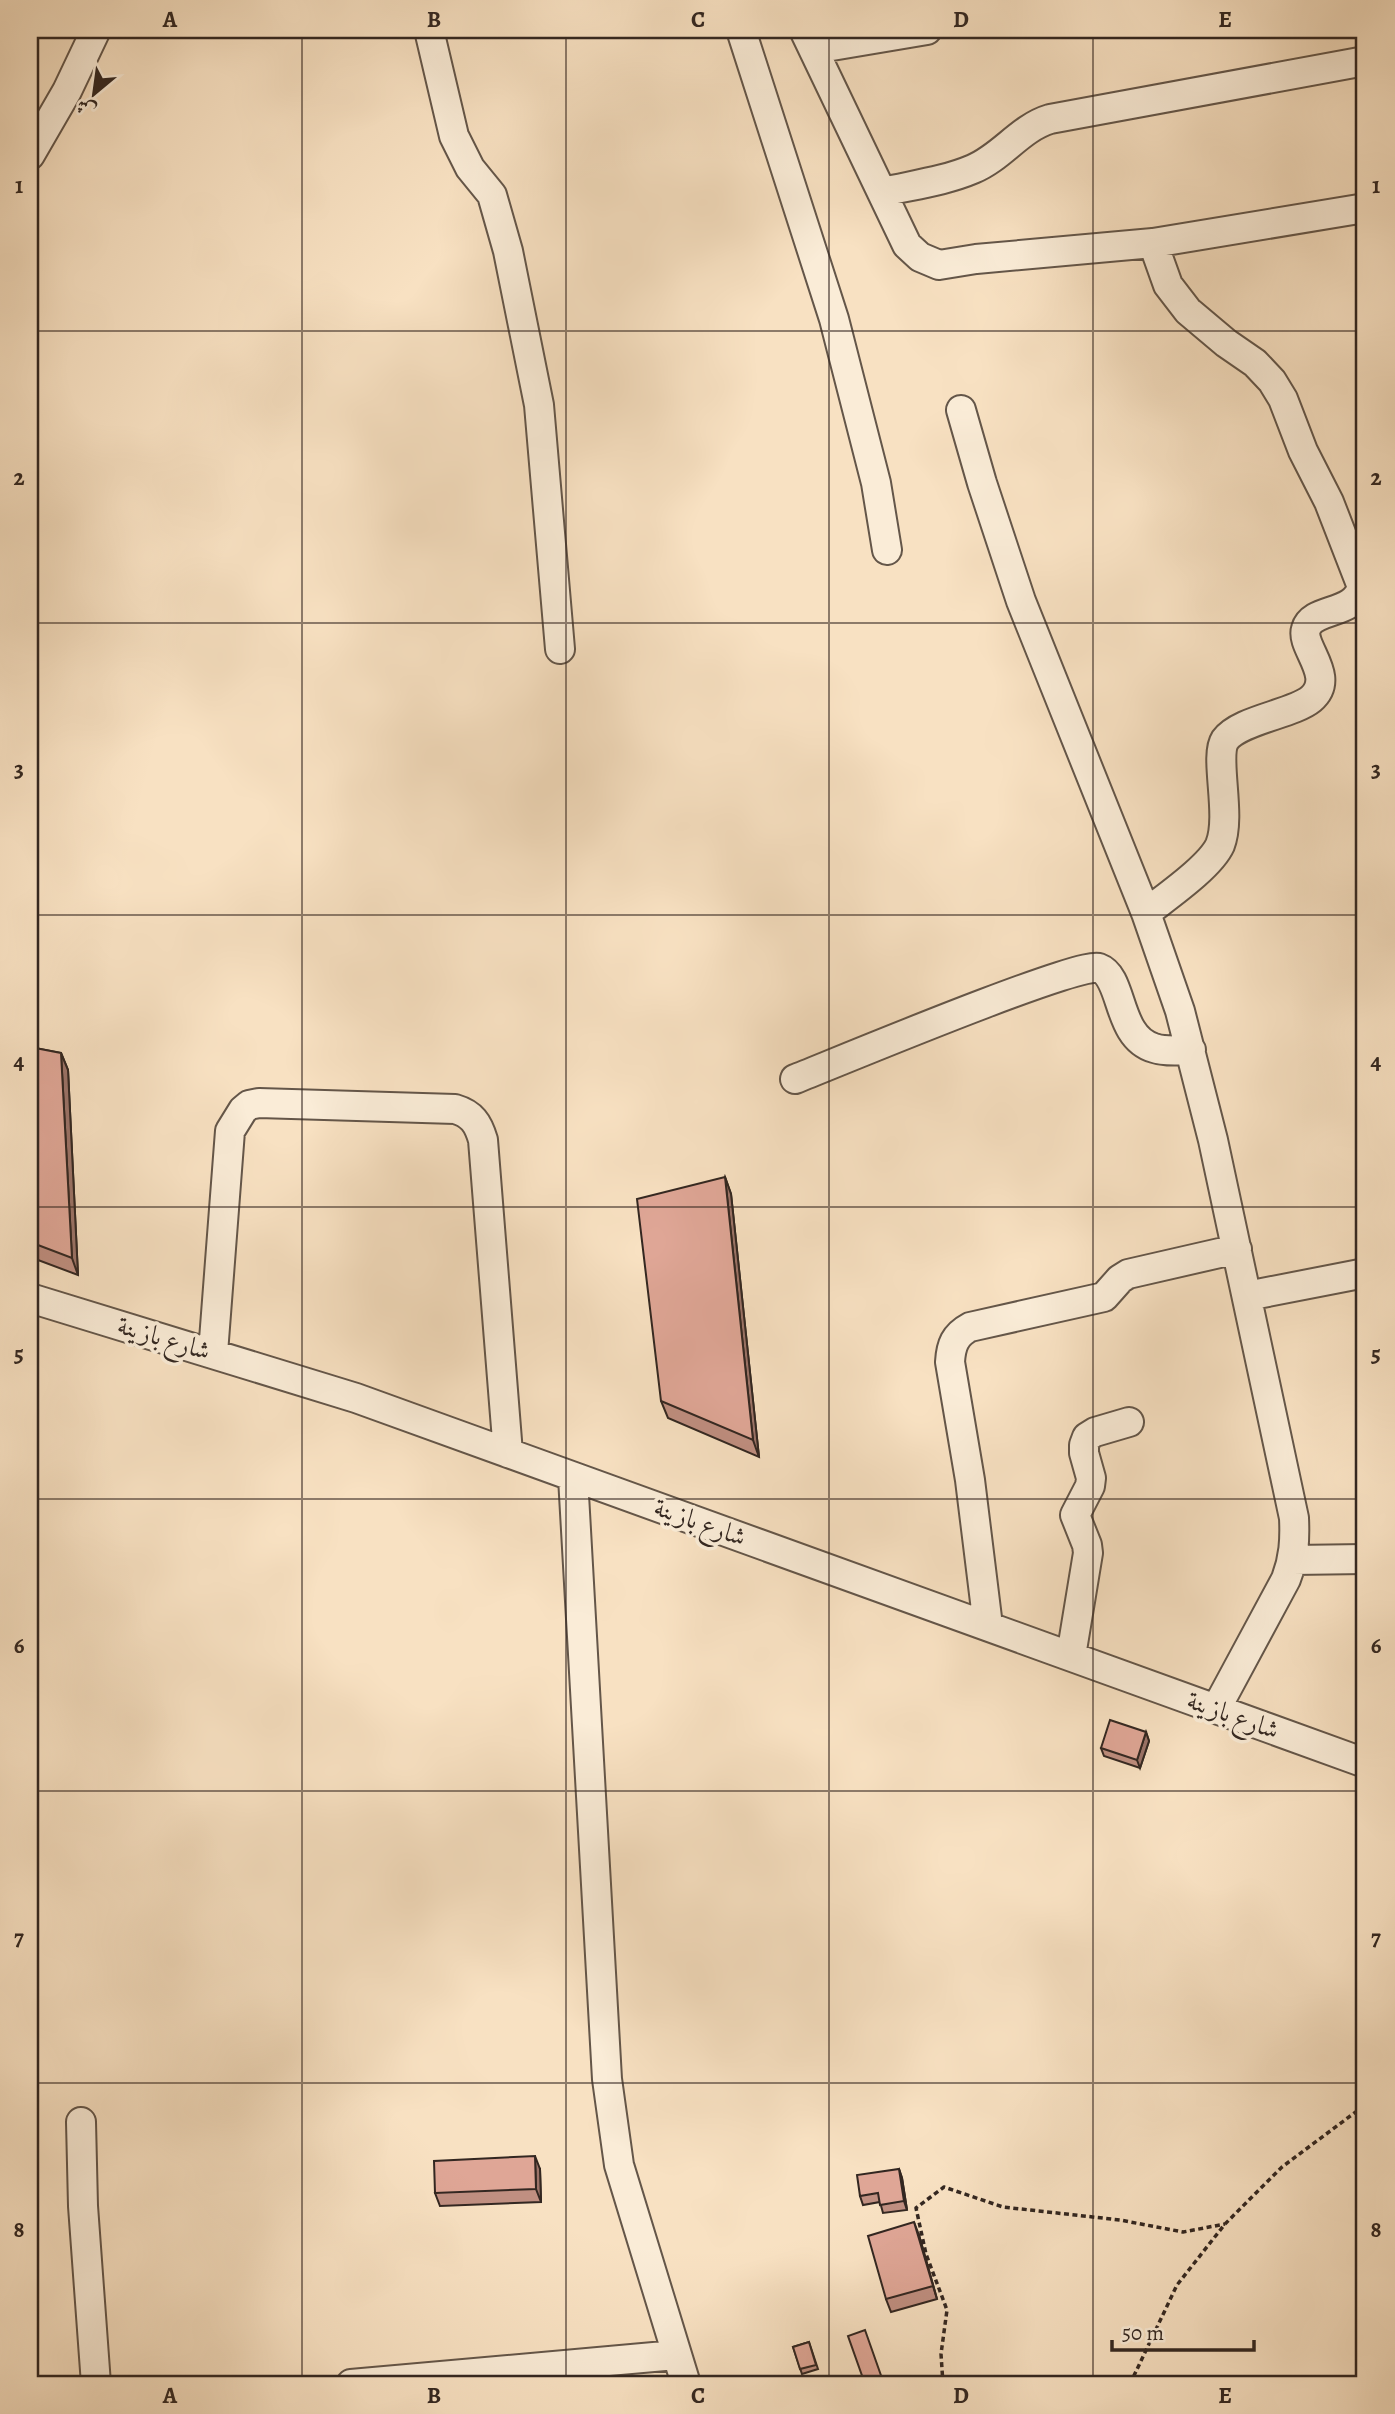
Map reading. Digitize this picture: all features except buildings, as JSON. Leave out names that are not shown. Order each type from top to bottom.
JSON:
[{"type":"street","points":[[30,155],[67,91],[96,30]]},
{"type":"street","points":[[429,30],[453,136],[470,168],[492,195],[508,251],[539,405],[560,649]]},
{"type":"street","points":[[741,30],[834,319],[876,483],[887,550]]},
{"type":"street","points":[[927,30],[809,39],[907,245],[920,257],[939,265],[976,259],[1153,243],[1365,208]]},
{"type":"street","points":[[883,192],[974,169],[994,157],[1035,123],[1365,61]]},
{"type":"street","points":[[1146,913],[1205,864],[1219,847],[1226,827],[1221,755],[1225,740],[1238,730],[1311,699],[1319,685],[1320,675],[1305,636],[1306,628],[1310,622],[1347,606],[1359,597],[1362,587],[1329,502],[1303,451],[1283,399],[1272,381],[1255,363],[1188,311],[1168,285],[1153,243]]},
{"type":"street","points":[[961,410],[1021,601],[1146,913],[1177,999],[1237,1249],[1294,1518],[1293,1560],[1277,1598],[1216,1709]]},
{"type":"street","points":[[795,1079],[1021,990],[1092,967],[1105,972],[1110,979],[1130,1029],[1146,1046],[1156,1049],[1191,1050]]},
{"type":"street","points":[[213,1353],[230,1131],[243,1110],[249,1105],[259,1103],[291,1103],[455,1109],[464,1112],[478,1124],[483,1139],[508,1453]]},
{"type":"street","points":[[988,1626],[970,1480],[950,1362],[950,1352],[957,1336],[970,1327],[1104,1297],[1128,1274],[1237,1249]]},
{"type":"street","points":[[1247,1296],[1365,1273]]},
{"type":"street","name":"شارع بازينة","points":[[30,1298],[356,1398],[1365,1763]]},
{"type":"street","points":[[1071,1656],[1088,1553],[1075,1515],[1090,1486],[1084,1445],[1087,1437],[1095,1432],[1129,1422]]},
{"type":"street","points":[[573,1476],[607,2079],[619,2165],[686,2384]]},
{"type":"street","points":[[1293,1560],[1365,1559]]},
{"type":"street","points":[[81,2122],[84,2218],[96,2384]]},
{"type":"street","points":[[351,2384],[676,2355]]},
{"type":"path","points":[[1130,2384],[1177,2285],[1225,2224],[1282,2167],[1365,2105]]},
{"type":"path","points":[[943,2384],[942,2354],[947,2311],[926,2254],[915,2208],[944,2187],[1003,2207],[1120,2220],[1183,2232],[1225,2224]]}]
